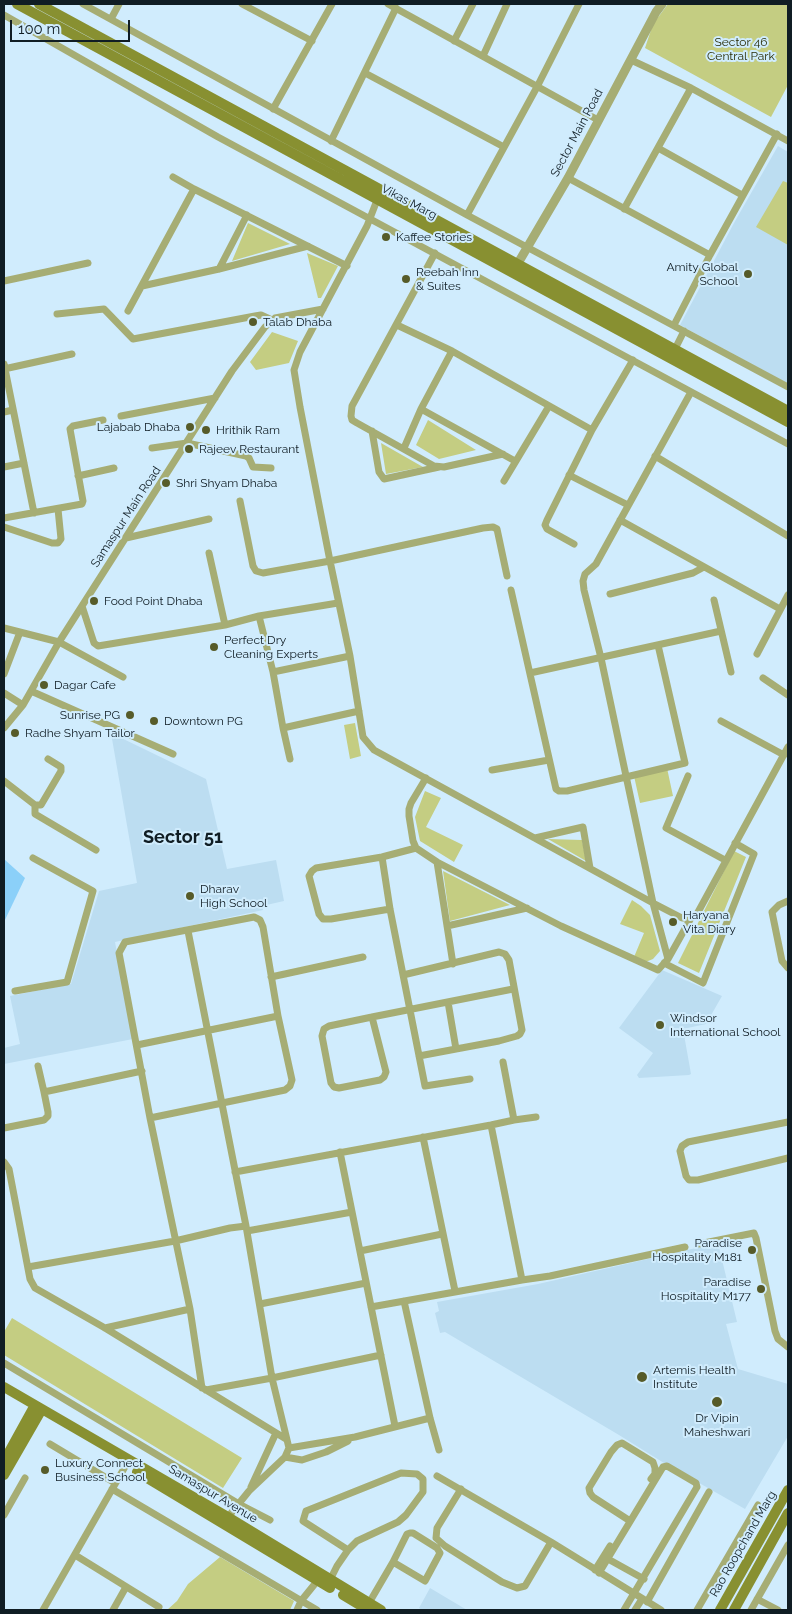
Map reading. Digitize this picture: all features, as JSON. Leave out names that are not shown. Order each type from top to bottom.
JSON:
[{"type":"main road","name":"Vikas Marg","points":[[17,4],[379,194]]},
{"type":"main road","name":"Vikas Marg","points":[[39,4],[788,422]]},
{"type":"main road","name":"Vikas Marg","points":[[515,268],[675,349],[788,411]]},
{"type":"main road","name":"Samaspur Avenue","points":[[4,1387],[126,1465],[318,1580],[368,1607],[382,1610]]},
{"type":"main road","name":"Samaspur Avenue","points":[[4,1393],[37,1409],[228,1517],[330,1580],[368,1607]]},
{"type":"main road","points":[[4,1461],[37,1409]]},
{"type":"main road","points":[[4,1476],[37,1409]]},
{"type":"main road","name":"Rao Roopchand Marg","points":[[720,1610],[788,1490]]},
{"type":"main road","name":"Rao Roopchand Marg","points":[[734,1610],[788,1514]]},
{"type":"main road","points":[[739,1576],[750,1582]]},
{"type":"street","points":[[83,4],[467,215],[684,330],[788,388]]},
{"type":"street","points":[[111,19],[119,4]]},
{"type":"street","points":[[242,4],[312,41]]},
{"type":"street","points":[[273,108],[332,4]]},
{"type":"street","points":[[388,4],[598,120]]},
{"type":"street","points":[[454,41],[473,4]]},
{"type":"street","points":[[483,56],[507,4]]},
{"type":"street","points":[[467,215],[537,87],[579,4]]},
{"type":"street","name":"Sector Main Road","points":[[515,268],[568,178],[662,4]]},
{"type":"street","points":[[331,140],[396,8]]},
{"type":"street","points":[[4,15],[218,137],[788,444]]},
{"type":"street","points":[[631,60],[691,88],[788,140]]},
{"type":"street","points":[[364,73],[504,146]]},
{"type":"street","points":[[624,209],[691,88]]},
{"type":"street","points":[[674,325],[742,195],[777,134]]},
{"type":"street","points":[[658,148],[742,195]]},
{"type":"street","points":[[173,177],[347,266]]},
{"type":"street","points":[[568,178],[710,255]]},
{"type":"street","points":[[128,312],[194,189]]},
{"type":"street","points":[[379,194],[370,218],[347,266],[300,352],[294,370],[350,656],[363,737],[374,750],[653,903],[682,918],[691,918]]},
{"type":"street","points":[[219,269],[247,215]]},
{"type":"street","points":[[142,286],[219,269],[308,246]]},
{"type":"street","points":[[435,253],[351,411],[352,420],[434,466],[440,467]]},
{"type":"street","points":[[4,281],[88,263]]},
{"type":"street","points":[[57,314],[104,309],[133,339],[255,316],[262,315],[272,320],[323,309]]},
{"type":"street","name":"Samaspur Main Road","points":[[4,728],[23,705],[59,642],[232,371],[264,327],[272,320]]},
{"type":"street","points":[[397,325],[452,351],[592,430]]},
{"type":"street","points":[[675,349],[684,330]]},
{"type":"street","points":[[404,448],[421,409],[452,351]]},
{"type":"street","points":[[34,513],[4,367],[72,354]]},
{"type":"street","points":[[574,544],[548,529],[545,525],[592,430],[632,360]]},
{"type":"street","points":[[691,392],[596,564],[585,574],[583,581],[666,961],[703,982],[754,854],[735,843]]},
{"type":"street","points":[[121,416],[215,398]]},
{"type":"street","points":[[504,481],[549,406]]},
{"type":"street","points":[[421,409],[515,461]]},
{"type":"street","points":[[4,412],[13,410]]},
{"type":"street","points":[[4,518],[78,505],[83,501],[70,429],[73,426],[103,420]]},
{"type":"street","points":[[372,430],[380,472],[384,479],[502,454]]},
{"type":"street","points":[[152,448],[186,443],[246,456],[250,458],[253,467],[271,468]]},
{"type":"street","points":[[655,456],[788,536]]},
{"type":"street","points":[[4,468],[24,464]]},
{"type":"street","points":[[78,476],[114,468]]},
{"type":"street","points":[[569,476],[628,505]]},
{"type":"street","points":[[240,502],[253,566],[256,571],[263,573],[493,527],[497,529],[506,576]]},
{"type":"street","points":[[4,527],[52,543],[58,543],[60,539],[58,509]]},
{"type":"street","points":[[126,538],[209,519]]},
{"type":"street","points":[[620,520],[780,609]]},
{"type":"street","points":[[209,553],[225,625]]},
{"type":"street","points":[[610,594],[693,574],[704,568]]},
{"type":"street","points":[[511,590],[556,789],[562,792],[685,763],[658,645]]},
{"type":"street","points":[[757,654],[788,595]]},
{"type":"street","points":[[714,600],[731,672]]},
{"type":"street","points":[[82,606],[94,643],[98,646],[225,625],[259,616],[338,602]]},
{"type":"street","points":[[259,616],[273,672],[290,759]]},
{"type":"street","points":[[4,628],[59,642],[123,678]]},
{"type":"street","points":[[4,674],[7,659],[20,632]]},
{"type":"street","points":[[530,673],[721,632]]},
{"type":"street","points":[[273,672],[350,656]]},
{"type":"street","points":[[763,678],[788,696]]},
{"type":"street","points":[[31,691],[173,754]]},
{"type":"street","points":[[4,693],[23,705]]},
{"type":"street","points":[[283,728],[359,711]]},
{"type":"street","points":[[721,721],[784,755]]},
{"type":"street","points":[[426,778],[409,809],[413,841],[416,848],[437,862],[561,926],[658,970],[666,961],[691,918],[697,914],[788,746]]},
{"type":"street","points":[[4,781],[35,805],[41,805],[61,771],[61,767],[48,759]]},
{"type":"street","points":[[492,770],[549,760]]},
{"type":"street","points":[[688,776],[666,828],[725,860]]},
{"type":"street","points":[[35,805],[35,814],[96,850]]},
{"type":"street","points":[[535,838],[583,827],[590,868]]},
{"type":"street","points":[[390,910],[322,919],[309,876],[316,868],[382,857],[416,848]]},
{"type":"street","points":[[382,857],[390,910],[424,1086],[470,1079]]},
{"type":"street","points":[[14,991],[67,982],[92,891],[34,858]]},
{"type":"street","points":[[437,862],[453,964]]},
{"type":"street","points":[[788,901],[779,905],[772,912],[782,961],[788,968]]},
{"type":"street","points":[[447,926],[527,908]]},
{"type":"street","points":[[150,1118],[285,1090],[290,1086],[292,1080],[260,920],[254,917],[125,942],[119,953],[150,1118],[190,1309],[204,1389]]},
{"type":"street","points":[[188,931],[246,1228],[272,1378],[288,1448],[285,1458],[249,1491],[228,1517]]},
{"type":"street","points":[[403,975],[499,952],[505,954],[508,960],[522,1030],[516,1036],[499,1041],[419,1056]]},
{"type":"street","points":[[271,977],[363,957]]},
{"type":"street","points":[[372,1017],[386,1072],[384,1077],[380,1080],[339,1088],[334,1086],[331,1083],[322,1036],[324,1029],[329,1026],[372,1017],[513,989]]},
{"type":"street","points":[[448,1002],[456,1048]]},
{"type":"street","points":[[137,1045],[278,1016]]},
{"type":"street","points":[[503,1062],[514,1120]]},
{"type":"street","points":[[4,1128],[44,1120],[48,1116],[38,1066]]},
{"type":"street","points":[[44,1092],[142,1071]]},
{"type":"street","points":[[235,1172],[536,1117]]},
{"type":"street","points":[[788,1122],[688,1142],[682,1146],[680,1151],[686,1176],[690,1180],[698,1180],[788,1158]]},
{"type":"street","points":[[491,1125],[522,1280]]},
{"type":"street","points":[[423,1138],[455,1291]]},
{"type":"street","points":[[340,1152],[395,1426]]},
{"type":"street","points":[[4,1162],[9,1169],[30,1279],[35,1288],[105,1328],[286,1439]]},
{"type":"street","points":[[28,1267],[175,1241],[230,1228],[246,1228],[352,1212]]},
{"type":"street","points":[[699,1244],[751,1232],[755,1234],[775,1331],[778,1339],[788,1347]]},
{"type":"street","points":[[360,1251],[442,1234]]},
{"type":"street","points":[[371,1307],[550,1276],[685,1247]]},
{"type":"street","points":[[260,1304],[366,1283]]},
{"type":"street","points":[[404,1301],[439,1450]]},
{"type":"street","points":[[105,1328],[190,1309]]},
{"type":"street","points":[[204,1389],[272,1378],[380,1355]]},
{"type":"street","points":[[4,1363],[239,1504],[270,1520]]},
{"type":"street","points":[[288,1448],[355,1437],[430,1418]]},
{"type":"street","points":[[249,1491],[276,1433]]},
{"type":"street","points":[[285,1458],[302,1460],[316,1456],[355,1437]]},
{"type":"street","points":[[597,1571],[655,1474],[653,1462],[622,1443],[611,1452],[589,1488],[593,1497],[627,1519]]},
{"type":"street","points":[[50,1444],[114,1486],[317,1610]]},
{"type":"street","points":[[43,1610],[126,1465]]},
{"type":"street","points":[[597,1571],[608,1559],[663,1467],[667,1466],[696,1483],[698,1487],[624,1610]]},
{"type":"street","points":[[330,1580],[348,1550],[357,1541],[398,1522],[406,1515],[423,1492],[423,1479],[417,1474],[401,1473],[306,1511],[303,1520],[348,1550]]},
{"type":"street","points":[[437,1476],[551,1542],[661,1610]]},
{"type":"street","points":[[4,1515],[24,1478]]},
{"type":"street","points":[[461,1490],[437,1528],[436,1538],[445,1546],[502,1582],[517,1588],[525,1586],[551,1542]]},
{"type":"street","points":[[635,1610],[644,1601],[709,1492]]},
{"type":"street","points":[[697,1610],[758,1505]]},
{"type":"street","points":[[368,1607],[407,1534],[413,1534],[437,1548],[440,1553],[425,1581],[393,1562]]},
{"type":"street","points":[[751,1610],[788,1544]]},
{"type":"street","points":[[74,1555],[159,1607]]},
{"type":"street","points":[[608,1559],[644,1579]]},
{"type":"street","points":[[296,1610],[318,1580]]},
{"type":"street","points":[[113,1610],[126,1587]]},
{"type":"street","points":[[757,1599],[778,1610]]},
{"type":"shaded area","name":"Amity Global School","points":[[778,146],[788,152],[788,384],[680,325],[734,223]]},
{"type":"shaded area","name":"Dharav High School","points":[[111,733],[206,779],[227,869],[276,860],[284,901],[262,906],[263,910],[115,942],[133,1039],[4,1064],[4,1048],[20,1044],[10,996],[71,984],[99,891],[137,883]]},
{"type":"shaded area","name":"Windsor International School","points":[[662,970],[722,996],[706,1024],[683,1029],[691,1074],[639,1078],[637,1075],[653,1053],[619,1028]]},
{"type":"shaded area","name":"Artemis Health Institute","points":[[718,1243],[737,1322],[726,1324],[738,1369],[788,1384],[788,1436],[745,1509],[664,1463],[445,1332],[440,1333],[435,1313],[439,1311],[437,1302],[538,1284]]},
{"type":"shaded area","points":[[430,1588],[467,1610],[422,1610],[419,1608]]},
{"type":"green space","name":"Sector 46 Central Park","points":[[668,4],[788,4],[788,85],[771,117],[645,48],[653,24]]},
{"type":"green space","points":[[783,181],[788,183],[788,245],[756,227]]},
{"type":"green space","points":[[248,223],[290,244],[232,261]]},
{"type":"green space","points":[[307,253],[338,266],[321,298],[318,298]]},
{"type":"green space","points":[[272,332],[298,341],[289,363],[256,370],[250,362]]},
{"type":"green space","points":[[428,420],[476,450],[439,459],[416,445]]},
{"type":"green space","points":[[381,443],[423,467],[386,474]]},
{"type":"green space","points":[[355,723],[361,756],[350,759],[344,725]]},
{"type":"green space","points":[[667,768],[673,796],[640,803],[634,776]]},
{"type":"green space","points":[[425,791],[441,798],[426,827],[463,845],[454,862],[420,841],[415,817]]},
{"type":"green space","points":[[548,839],[582,840],[586,861]]},
{"type":"green space","points":[[734,851],[746,857],[699,973],[678,963]]},
{"type":"green space","points":[[443,871],[510,905],[450,921]]},
{"type":"green space","points":[[632,900],[650,915],[660,951],[653,959],[648,961],[634,957],[644,933],[620,924]]},
{"type":"green space","points":[[12,1318],[242,1458],[223,1488],[4,1355],[4,1332]]},
{"type":"green space","points":[[220,1557],[294,1601],[290,1610],[167,1610],[177,1601],[188,1584]]},
{"type":"water","points":[[4,859],[25,878],[4,922]]},
{"type":"place","name":"Kaffee Stories","points":[[386,237]]},
{"type":"place","name":"Amity Global School","points":[[748,274]]},
{"type":"place","name":"Reebah Inn & Suites","points":[[406,279]]},
{"type":"place","name":"Talab Dhaba","points":[[253,322]]},
{"type":"place","name":"Lajabab Dhaba","points":[[190,427]]},
{"type":"place","name":"Hrithik Ram","points":[[206,430]]},
{"type":"place","name":"Rajeev Restaurant","points":[[189,449]]},
{"type":"place","name":"Shri Shyam Dhaba","points":[[166,483]]},
{"type":"place","name":"Food Point Dhaba","points":[[94,601]]},
{"type":"place","name":"Perfect Dry Cleaning Experts","points":[[214,647]]},
{"type":"place","name":"Dagar Cafe","points":[[44,685]]},
{"type":"place","name":"Sunrise PG","points":[[130,715]]},
{"type":"place","name":"Downtown PG","points":[[154,721]]},
{"type":"place","name":"Radhe Shyam Tailor","points":[[15,733]]},
{"type":"place","name":"Dharav High School","points":[[190,896]]},
{"type":"place","name":"Haryana Vita Diary","points":[[673,922]]},
{"type":"place","name":"Windsor International School","points":[[660,1025]]},
{"type":"place","name":"Paradise Hospitality M181","points":[[752,1250]]},
{"type":"place","name":"Paradise Hospitality M177","points":[[761,1289]]},
{"type":"place","name":"Artemis Health Institute","points":[[642,1377]]},
{"type":"place","name":"Dr Vipin Maheshwari","points":[[717,1402]]},
{"type":"place","name":"Luxury Connect Business School","points":[[45,1470]]},
{"type":"district","name":"Sector 51","points":[[183,838]]}]
